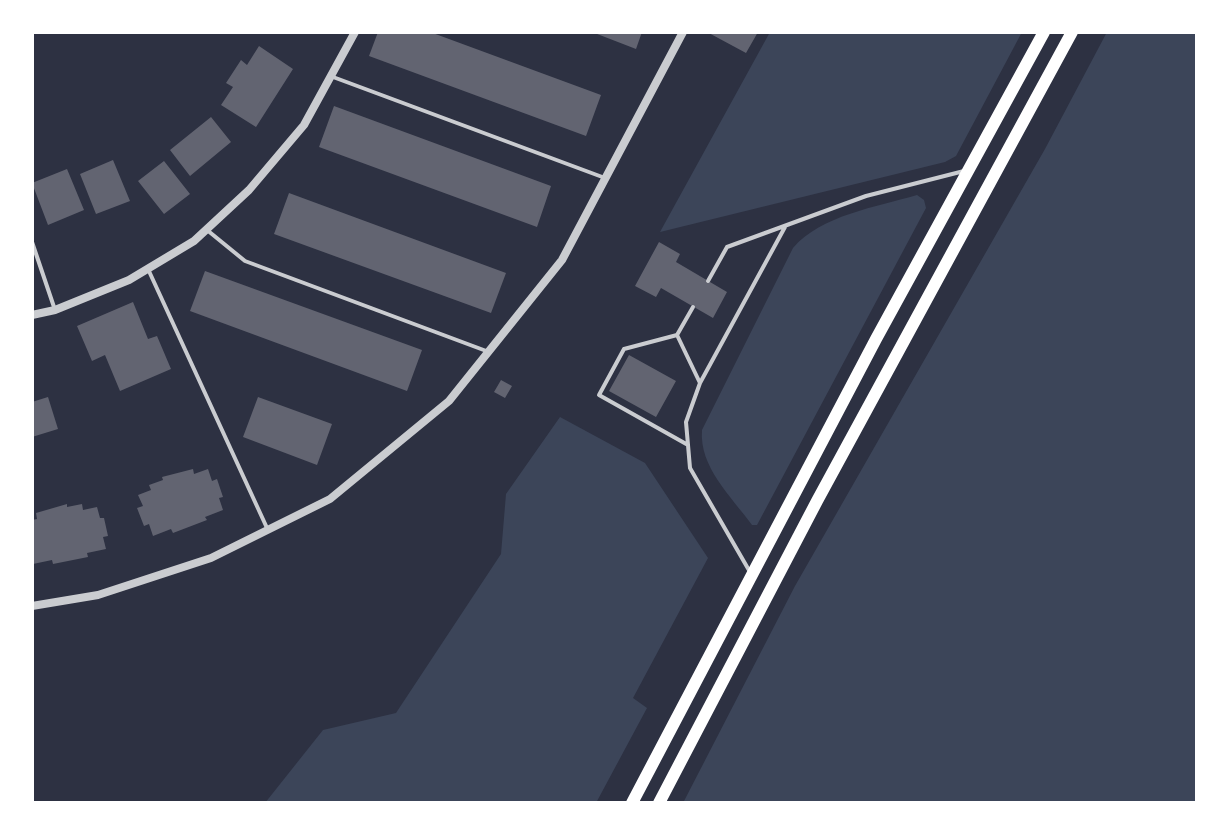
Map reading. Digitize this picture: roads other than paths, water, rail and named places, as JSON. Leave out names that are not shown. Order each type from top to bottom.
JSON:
[{"type":"main road","points":[[632,803],[876,339],[1044,32]]},
{"type":"main road","points":[[659,803],[817,501],[1072,32]]},
{"type":"street","points":[[32,315],[55,310],[129,280],[207,230],[249,190],[304,125],[355,32]]},
{"type":"street","points":[[32,606],[112,590],[211,558],[330,499],[449,401],[562,260],[683,32]]},
{"type":"lane","points":[[331,76],[605,178]]},
{"type":"lane","points":[[708,281],[727,247],[866,196],[970,169]]},
{"type":"lane","points":[[752,577],[690,468],[686,422],[700,383],[786,225]]},
{"type":"lane","points":[[207,230],[245,261],[490,352]]},
{"type":"lane","points":[[32,242],[55,310]]},
{"type":"lane","points":[[148,269],[267,530]]},
{"type":"lane","points":[[688,446],[599,395],[624,349],[677,335],[693,307]]},
{"type":"lane","points":[[677,335],[700,383]]}]
